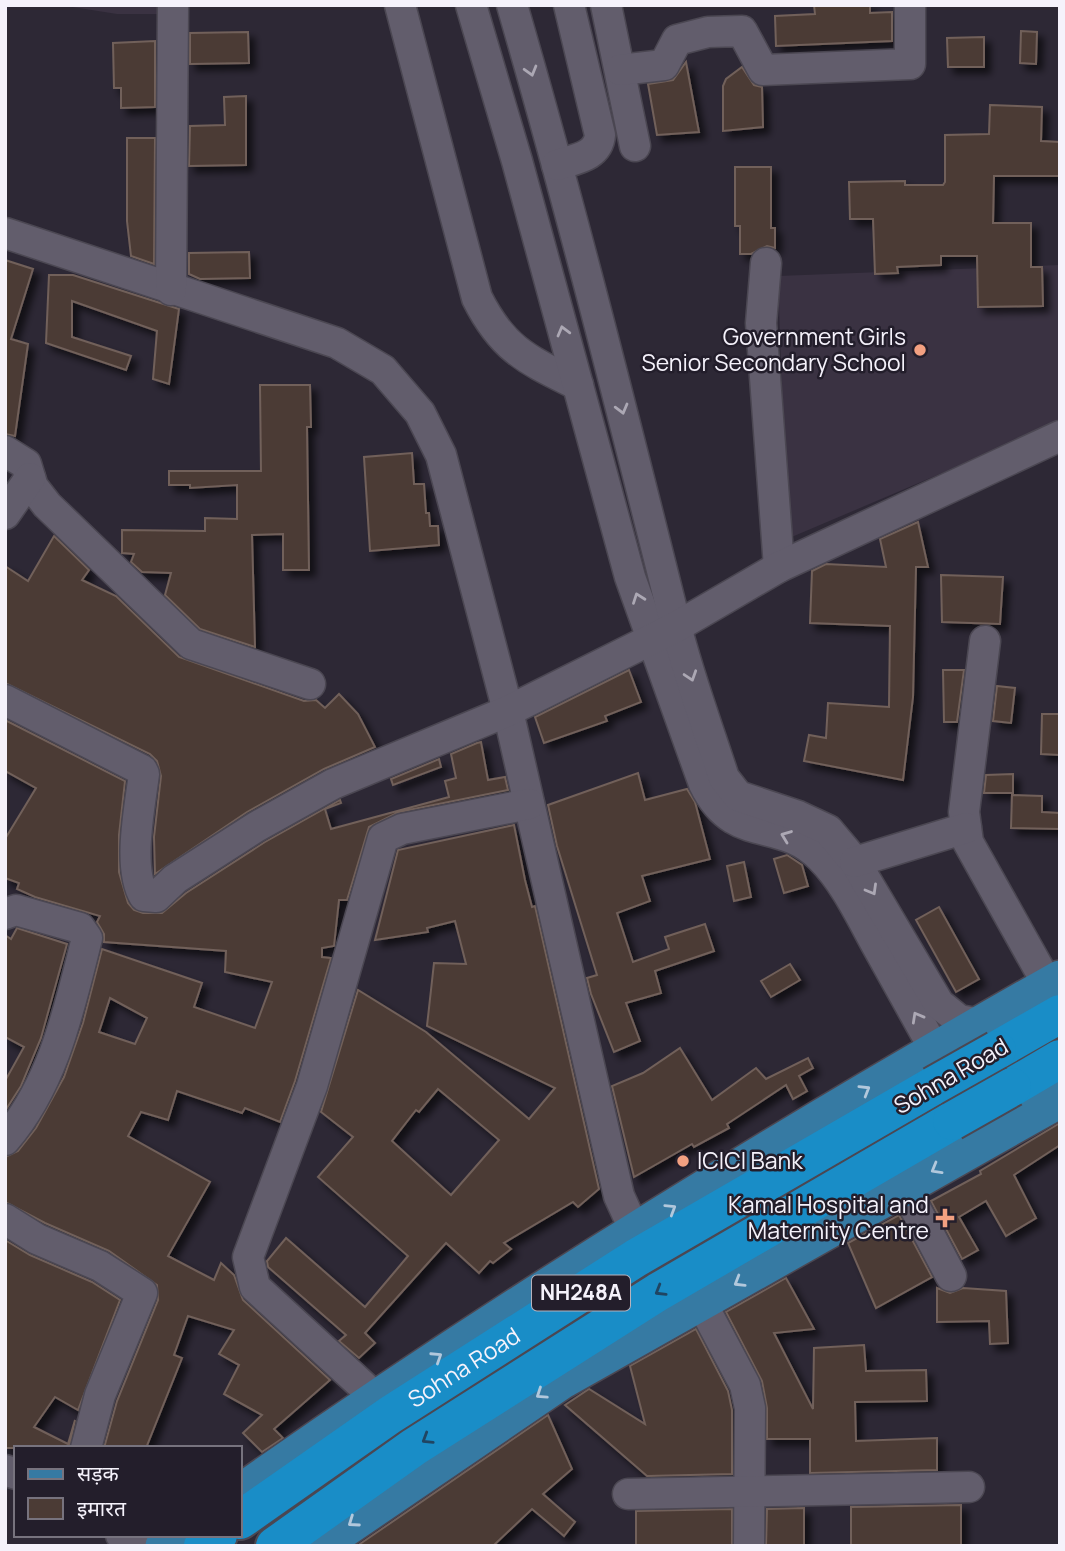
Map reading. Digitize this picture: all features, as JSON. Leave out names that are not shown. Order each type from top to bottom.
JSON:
[{"type":"highway","name":"Sohna Road","points":[[242,1519],[390,1415],[1056,993]]},
{"type":"highway","name":"Sohna Road","points":[[275,1546],[414,1447],[658,1292],[1060,1059]]},
{"type":"main road","points":[[242,1492],[375,1397],[635,1231],[934,1068]]},
{"type":"main road","points":[[319,1546],[561,1381],[1060,1100]]},
{"type":"street","points":[[171,290],[173,5]]},
{"type":"street","points":[[400,5],[477,298],[506,343],[531,361],[578,385]]},
{"type":"street","points":[[471,5],[630,577],[664,632],[724,778],[738,796],[798,816],[828,830],[855,862],[939,1004],[959,1020],[989,1037]]},
{"type":"street","points":[[512,5],[662,562],[664,632],[715,805],[730,819],[806,844],[823,859],[853,904],[934,1068],[984,1142]]},
{"type":"street","points":[[557,165],[590,154],[599,144],[600,135],[569,5]]},
{"type":"street","points":[[606,5],[635,146]]},
{"type":"street","points":[[620,69],[664,65],[677,40],[708,32],[742,31],[763,71],[910,64],[910,5]]},
{"type":"street","points":[[5,233],[337,343],[383,370],[420,413],[441,455],[508,711],[619,1196],[635,1231]]},
{"type":"street","points":[[766,263],[761,323],[779,566]]},
{"type":"street","points":[[5,700],[142,770],[144,774],[136,835],[139,887],[144,896],[156,897],[175,879],[256,827],[333,784],[508,711],[664,632],[779,566],[1060,436]]},
{"type":"street","points":[[5,451],[26,464],[36,492],[47,505],[191,644],[310,684]]},
{"type":"street","points":[[5,514],[30,478]]},
{"type":"street","points":[[985,641],[964,812],[968,842],[1056,993]]},
{"type":"street","points":[[375,1397],[255,1286],[248,1257],[312,1086],[383,838],[402,830],[528,804]]},
{"type":"street","points":[[855,862],[966,828]]},
{"type":"street","points":[[5,1140],[20,1123],[54,1056],[87,938],[80,928],[9,907]]},
{"type":"street","points":[[905,1187],[951,1276]]},
{"type":"street","points":[[5,1219],[37,1239],[100,1266],[142,1293],[100,1395],[87,1446]]},
{"type":"street","points":[[702,1304],[745,1385],[750,1408],[749,1546]]},
{"type":"street","points":[[628,1494],[970,1487]]},
{"type":"shaded area","points":[[60,5],[168,5],[168,14],[117,14]]},
{"type":"shaded area","name":"Government Girls Senior Secondary School","points":[[1060,265],[1060,423],[787,539],[778,276]]},
{"type":"building","points":[[814,5],[870,5],[870,13],[892,12],[892,41],[776,46],[775,16],[815,14]]},
{"type":"building","points":[[1021,31],[1037,32],[1036,64],[1020,63]]},
{"type":"building","points":[[248,32],[249,63],[190,64],[190,33]]},
{"type":"building","points":[[984,37],[984,67],[948,67],[947,38]]},
{"type":"building","points":[[155,41],[155,107],[121,108],[121,88],[114,88],[113,43]]},
{"type":"building","points":[[686,62],[699,132],[657,135],[648,84],[673,80]]},
{"type":"building","points":[[742,67],[754,85],[762,87],[763,127],[723,131],[723,86],[726,79]]},
{"type":"building","points":[[246,96],[246,165],[189,166],[190,126],[225,125],[224,97]]},
{"type":"building","points":[[990,105],[1042,107],[1041,141],[1060,142],[1060,176],[994,176],[993,223],[1031,223],[1031,267],[1042,267],[1043,306],[978,307],[977,256],[941,256],[941,265],[897,267],[898,273],[875,274],[873,219],[850,219],[849,182],[905,181],[905,185],[943,185],[945,135],[989,134]]},
{"type":"building","points":[[127,138],[155,138],[154,264],[131,256],[127,221]]},
{"type":"building","points":[[735,167],[771,167],[771,228],[775,228],[775,248],[767,246],[751,254],[740,254],[740,226],[735,226]]},
{"type":"building","points":[[249,252],[250,278],[200,279],[189,274],[189,253]]},
{"type":"building","points":[[5,260],[33,269],[11,339],[28,344],[15,436],[5,434]]},
{"type":"building","points":[[49,275],[73,275],[179,309],[169,384],[153,379],[157,331],[72,301],[72,337],[131,356],[126,370],[46,343]]},
{"type":"building","points":[[260,385],[310,385],[311,427],[307,427],[309,570],[283,570],[283,534],[252,535],[255,647],[200,629],[165,595],[171,573],[142,572],[131,562],[134,554],[122,553],[122,530],[205,531],[205,518],[237,519],[237,485],[190,488],[190,485],[169,485],[169,471],[261,471]]},
{"type":"building","points":[[412,453],[414,484],[424,484],[426,513],[429,513],[430,526],[438,526],[439,545],[370,551],[364,457]]},
{"type":"building","points":[[918,522],[928,567],[916,567],[913,697],[903,780],[804,761],[809,735],[826,738],[828,703],[889,707],[890,626],[810,623],[812,571],[826,564],[886,567],[880,539]]},
{"type":"building","points":[[54,536],[89,570],[82,580],[116,596],[179,657],[304,701],[316,700],[325,708],[339,694],[358,714],[375,747],[324,769],[247,812],[155,874],[154,837],[161,776],[157,761],[150,754],[5,683],[5,566],[28,581]]},
{"type":"building","points":[[941,575],[1003,577],[1000,624],[942,622]]},
{"type":"building","points":[[629,670],[641,702],[605,716],[607,721],[544,743],[535,717]]},
{"type":"building","points":[[943,670],[964,670],[957,722],[944,722]]},
{"type":"building","points":[[997,686],[1015,688],[1011,723],[993,721]]},
{"type":"building","points":[[1042,714],[1060,714],[1060,755],[1041,754]]},
{"type":"building","points":[[5,720],[125,781],[119,835],[119,872],[128,903],[134,910],[162,913],[186,893],[265,842],[340,800],[341,803],[325,809],[331,829],[449,797],[445,781],[456,778],[451,754],[477,743],[481,742],[488,780],[505,777],[508,790],[399,812],[369,827],[347,900],[339,900],[334,946],[322,948],[322,957],[331,958],[295,1081],[280,1122],[245,1108],[242,1113],[177,1091],[168,1120],[141,1112],[128,1136],[210,1182],[168,1256],[214,1280],[221,1263],[234,1275],[243,1300],[330,1380],[274,1429],[283,1438],[262,1452],[243,1433],[262,1415],[224,1394],[239,1365],[219,1354],[234,1330],[188,1316],[174,1355],[182,1358],[147,1446],[105,1446],[117,1401],[158,1300],[157,1285],[109,1251],[5,1202],[5,1157],[18,1151],[36,1128],[64,1077],[83,1023],[102,949],[202,983],[194,1007],[255,1028],[272,982],[225,972],[226,951],[104,942],[104,934],[97,922],[100,916],[17,889],[19,883],[5,878],[5,839],[36,788],[5,771]],"holes":[[[110,998],[147,1018],[135,1044],[99,1032]]]},
{"type":"building","points":[[439,759],[441,767],[393,785],[391,779]]},
{"type":"building","points":[[638,773],[645,800],[687,789],[695,802],[710,859],[642,876],[650,901],[617,913],[633,962],[669,949],[665,937],[705,924],[714,951],[655,971],[661,993],[626,1003],[640,1041],[614,1052],[591,994],[587,978],[597,975],[557,846],[548,805]]},
{"type":"building","points":[[1013,774],[1013,793],[984,793],[986,775]]},
{"type":"building","points":[[1012,795],[1042,796],[1042,812],[1060,813],[1060,829],[1011,828]]},
{"type":"building","points":[[514,825],[599,1189],[578,1207],[573,1202],[504,1243],[511,1249],[493,1263],[490,1261],[479,1273],[446,1243],[365,1333],[375,1343],[359,1358],[339,1341],[346,1335],[268,1267],[267,1261],[286,1238],[365,1307],[408,1256],[318,1177],[353,1137],[321,1112],[358,990],[426,1032],[529,1119],[555,1088],[427,1026],[434,963],[466,964],[455,921],[427,928],[428,932],[375,940],[398,850]],"holes":[[[438,1089],[499,1140],[451,1195],[392,1141],[416,1110],[419,1112]]]},
{"type":"building","points":[[787,855],[802,865],[808,886],[784,893],[774,859]]},
{"type":"building","points":[[744,862],[751,897],[734,901],[727,866]]},
{"type":"building","points":[[939,907],[979,979],[956,992],[916,920]]},
{"type":"building","points":[[17,928],[67,944],[41,1038],[21,1086],[5,1111],[5,1081],[24,1047],[5,1037],[5,935],[11,939]]},
{"type":"building","points":[[790,964],[800,980],[771,997],[761,981]]},
{"type":"building","points":[[680,1048],[712,1100],[756,1068],[766,1079],[808,1058],[813,1068],[799,1076],[807,1091],[793,1099],[786,1085],[727,1124],[729,1128],[694,1147],[692,1144],[634,1177],[612,1086],[643,1073]]},
{"type":"building","points":[[1060,1123],[1060,1145],[1014,1175],[1036,1218],[1006,1236],[986,1201],[959,1217],[978,1250],[962,1259],[931,1201],[981,1174],[980,1171]]},
{"type":"building","points":[[899,1215],[932,1277],[876,1308],[848,1243]]},
{"type":"building","points":[[5,1240],[30,1255],[92,1282],[120,1300],[78,1410],[55,1397],[34,1427],[68,1444],[75,1420],[69,1446],[5,1448]]},
{"type":"building","points":[[786,1278],[814,1329],[774,1333],[813,1409],[814,1348],[864,1345],[866,1371],[926,1370],[927,1401],[855,1402],[856,1441],[937,1438],[937,1470],[810,1473],[810,1439],[767,1439],[767,1408],[762,1381],[726,1312]]},
{"type":"building","points":[[937,1288],[950,1293],[963,1288],[1006,1291],[1008,1343],[990,1344],[989,1321],[937,1322]]},
{"type":"building","points":[[696,1329],[728,1391],[732,1410],[732,1474],[647,1476],[565,1405],[589,1389],[645,1424],[630,1366]]},
{"type":"building","points":[[548,1415],[572,1469],[543,1494],[575,1522],[564,1536],[532,1509],[493,1546],[357,1546]]},
{"type":"building","points":[[961,1505],[961,1545],[851,1546],[851,1507]]},
{"type":"building","points":[[804,1508],[804,1546],[766,1546],[767,1509]]},
{"type":"building","points":[[732,1509],[732,1546],[636,1546],[636,1511]]},
{"type":"place","name":"Government Girls Senior Secondary School","points":[[920,350]]},
{"type":"place","name":"ICICI Bank","points":[[683,1161]]},
{"type":"place","name":"Kamal Hospital and Maternity Centre","points":[[945,1218]]}]
